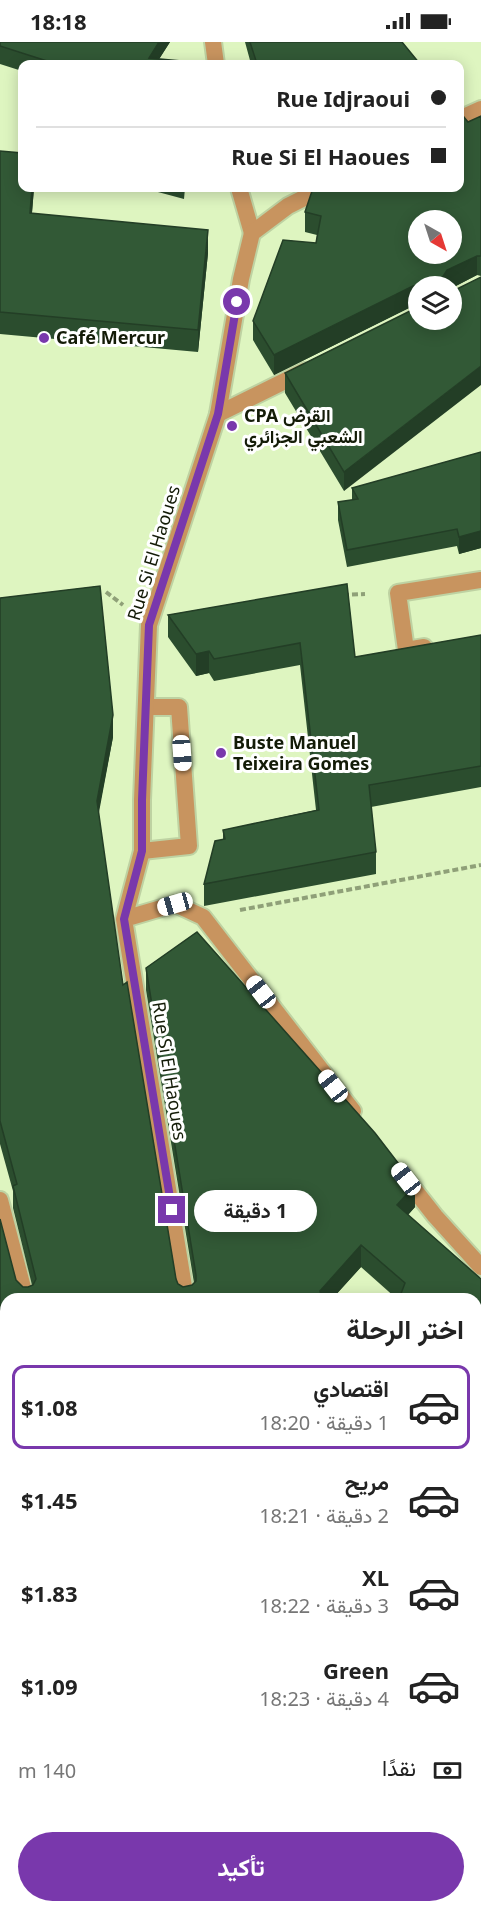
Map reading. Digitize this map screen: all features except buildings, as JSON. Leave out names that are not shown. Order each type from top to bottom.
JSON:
[{"type":"street","points":[[213,42],[215,60]]},
{"type":"street","points":[[464,117],[481,109]]},
{"type":"street","points":[[240,192],[252,233],[288,206],[316,192]]},
{"type":"street","name":"Rue Si El Haoues","points":[[185,1293],[124,919],[142,851],[149,625],[218,414],[241,279],[252,233]]},
{"type":"street","points":[[218,414],[323,362]]},
{"type":"street","points":[[438,645],[406,650],[398,593],[481,580]]},
{"type":"street","points":[[142,851],[189,846],[179,707],[146,706]]},
{"type":"street","points":[[124,919],[175,904],[203,917],[362,1123]]},
{"type":"street","points":[[391,1160],[435,1216],[481,1268]]},
{"type":"street","points":[[0,1200],[24,1293]]},
{"type":"path","points":[[333,596],[356,593],[372,597],[398,593]]},
{"type":"path","points":[[203,917],[481,865]]},
{"type":"place","name":"Café Mercur","points":[[44,338]]},
{"type":"place","name":"CPA القرض الشعبي الجزائري","points":[[232,426]]},
{"type":"place","name":"Buste Manuel Teixeira Gomes","points":[[221,753]]},
{"type":"route","points":[[172,1210],[124,919],[142,851],[149,625],[218,414],[237,302]]}]
